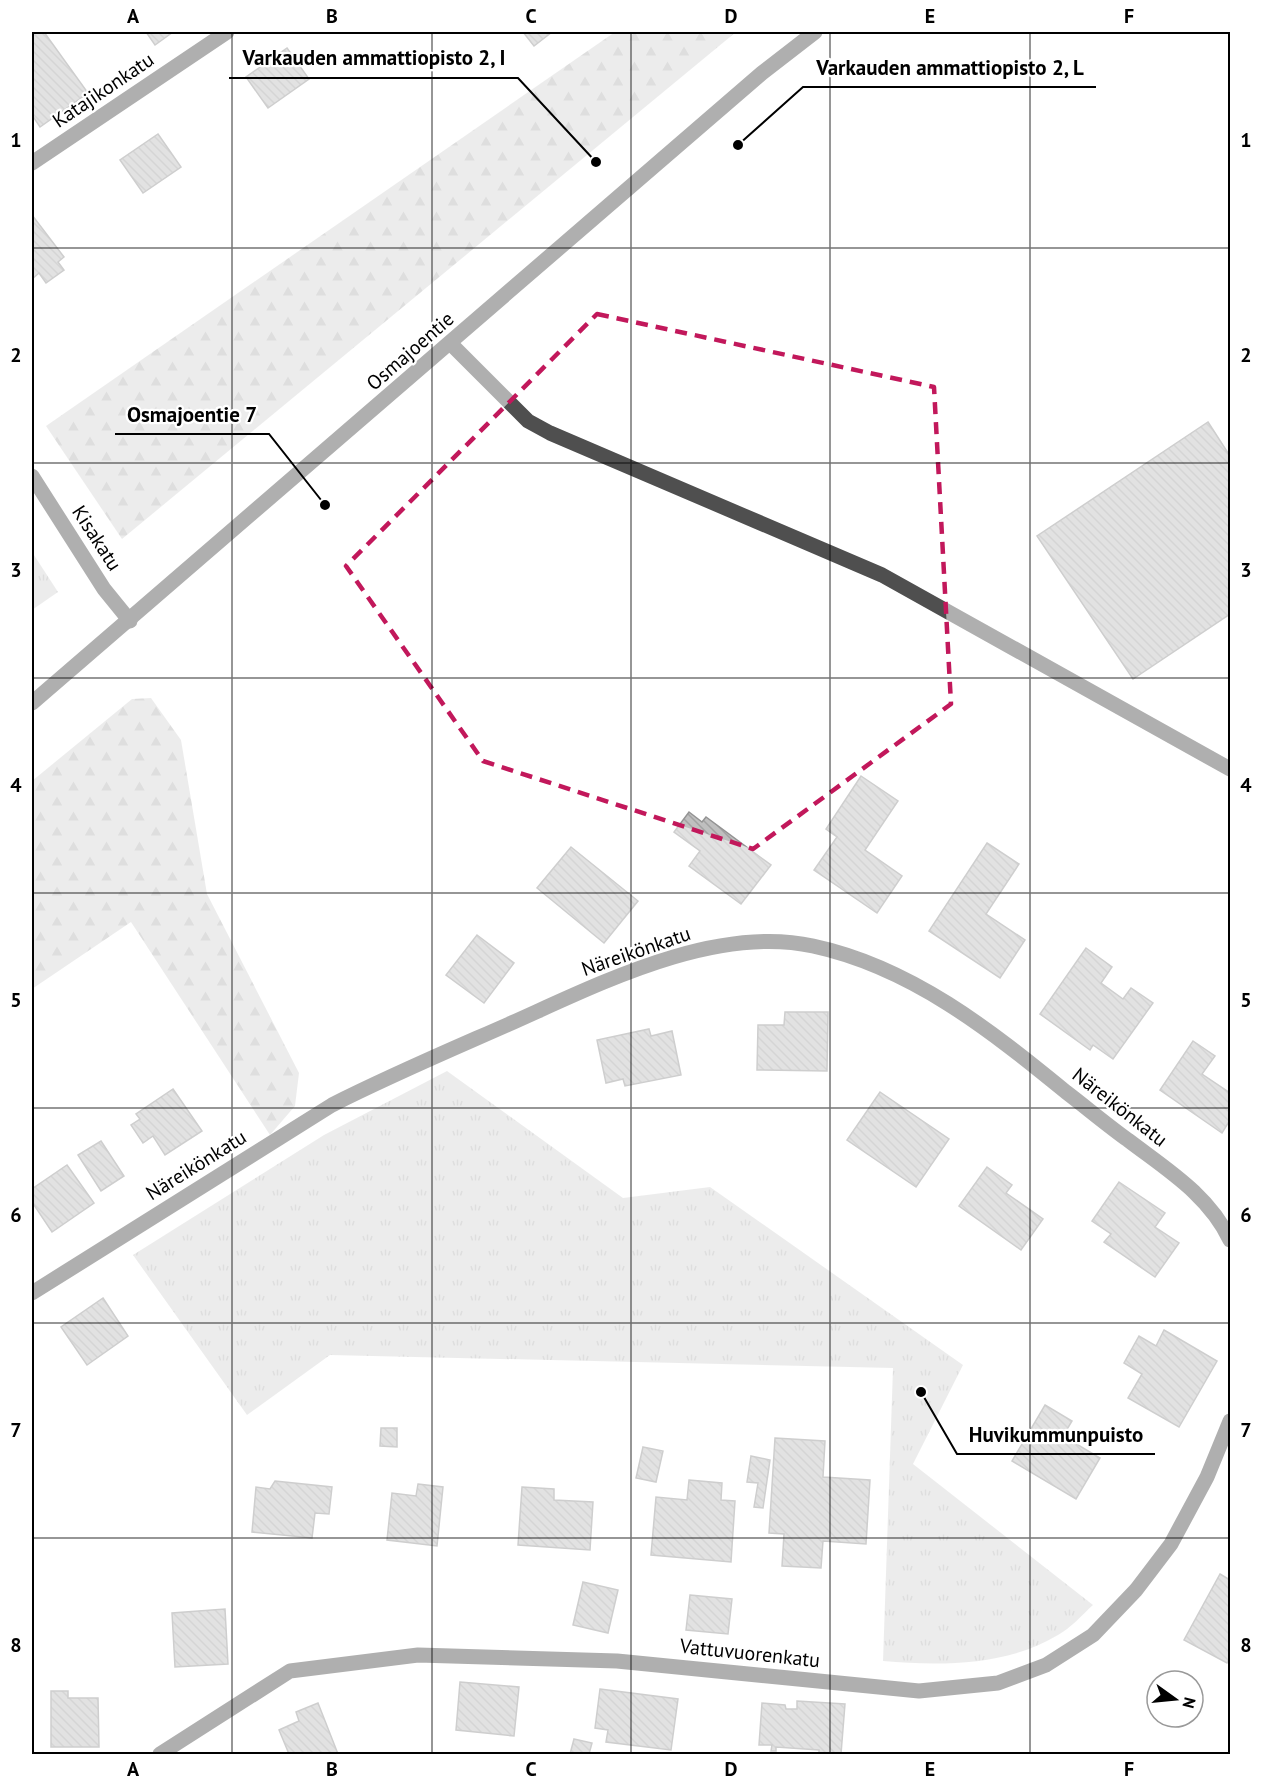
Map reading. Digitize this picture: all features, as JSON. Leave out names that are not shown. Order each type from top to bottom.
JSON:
[{"type":"street","name":"Katajikonkatu","points":[[32,163],[227,32]]},
{"type":"street","name":"Osmajoentie","points":[[32,703],[451,344],[762,73],[815,32]]},
{"type":"street","points":[[451,344],[501,396],[535,425],[882,574],[1230,769]]},
{"type":"street","name":"Kisakatu","points":[[32,476],[104,589],[130,621]]},
{"type":"street","name":"Näreikönkatu","points":[[32,1293],[332,1105],[376,1083],[624,974],[700,950],[764,942],[811,945],[864,960],[917,984],[995,1035],[1110,1127],[1191,1187],[1224,1226],[1230,1240]]},
{"type":"street","name":"Vattuvuorenkatu","points":[[160,1755],[290,1671],[418,1655],[617,1661],[919,1691],[998,1683],[1046,1665],[1093,1635],[1136,1590],[1171,1544],[1207,1477],[1230,1421]]},
{"type":"highlighted area","points":[[597,314],[934,387],[951,704],[753,849],[483,761],[346,566]]},
{"type":"green space","points":[[615,32],[736,32],[122,539],[46,426]]},
{"type":"green space","points":[[32,552],[58,592],[32,610]]},
{"type":"green space","points":[[151,698],[181,740],[207,894],[299,1073],[295,1106],[270,1135],[131,922],[32,989],[32,781],[132,699]]},
{"type":"green space","points":[[447,1071],[623,1198],[710,1187],[963,1365],[913,1464],[1093,1605],[1063,1632],[1017,1653],[973,1662],[883,1661],[893,1368],[330,1355],[247,1415],[133,1255],[324,1135]]},
{"type":"building","points":[[32,32],[44,32],[88,93],[40,127],[32,115]]},
{"type":"building","points":[[146,32],[173,32],[155,45]]},
{"type":"building","points":[[523,32],[552,32],[534,46]]},
{"type":"building","points":[[287,48],[309,79],[268,108],[246,77]]},
{"type":"building","points":[[158,134],[181,167],[143,193],[120,160]]},
{"type":"building","points":[[32,215],[64,257],[58,262],[64,270],[46,283],[39,273],[32,279]]},
{"type":"building","points":[[1208,422],[1230,456],[1230,614],[1133,679],[1037,536]]},
{"type":"building","points":[[861,776],[898,801],[865,850],[902,876],[877,913],[814,870],[837,837],[826,829]]},
{"type":"building","points":[[689,812],[702,822],[706,817],[771,865],[741,904],[689,866],[700,851],[674,832]]},
{"type":"building","points":[[987,843],[1019,864],[986,914],[1025,940],[1000,978],[929,931]]},
{"type":"building","points":[[571,847],[638,901],[604,943],[537,888]]},
{"type":"building","points":[[477,935],[514,963],[484,1003],[446,975]]},
{"type":"building","points":[[1086,948],[1112,967],[1101,983],[1123,999],[1131,988],[1153,1003],[1113,1059],[1093,1045],[1090,1050],[1040,1014]]},
{"type":"building","points":[[785,1012],[828,1012],[827,1071],[757,1070],[758,1025],[784,1025]]},
{"type":"building","points":[[649,1029],[651,1036],[672,1031],[681,1075],[625,1086],[623,1079],[606,1083],[597,1040]]},
{"type":"building","points":[[1193,1041],[1215,1056],[1202,1074],[1230,1093],[1230,1120],[1222,1133],[1160,1090]]},
{"type":"building","points":[[173,1089],[202,1131],[165,1155],[153,1136],[143,1143],[131,1125],[140,1119],[136,1114]]},
{"type":"building","points":[[880,1092],[949,1139],[916,1187],[847,1140]]},
{"type":"building","points":[[101,1141],[124,1176],[101,1191],[78,1155]]},
{"type":"building","points":[[67,1165],[94,1203],[52,1232],[32,1202],[32,1189]]},
{"type":"building","points":[[987,1167],[1012,1185],[1006,1193],[1043,1219],[1021,1250],[959,1206]]},
{"type":"building","points":[[1119,1182],[1165,1213],[1155,1227],[1179,1243],[1155,1277],[1104,1242],[1111,1234],[1092,1221]]},
{"type":"building","points":[[103,1298],[128,1336],[87,1365],[61,1327]]},
{"type":"building","points":[[1164,1330],[1217,1361],[1179,1427],[1128,1398],[1142,1374],[1124,1363],[1139,1336],[1156,1346]]},
{"type":"building","points":[[1045,1405],[1072,1421],[1063,1436],[1100,1458],[1076,1499],[1012,1461]]},
{"type":"building","points":[[381,1428],[397,1428],[397,1447],[380,1446]]},
{"type":"building","points":[[775,1438],[825,1441],[823,1477],[870,1480],[866,1544],[823,1541],[821,1568],[782,1566],[784,1534],[769,1533]]},
{"type":"building","points":[[643,1447],[663,1451],[656,1482],[636,1478]]},
{"type":"building","points":[[751,1456],[770,1460],[763,1508],[754,1507],[758,1483],[747,1482]]},
{"type":"building","points":[[689,1480],[722,1483],[721,1500],[735,1501],[731,1562],[651,1555],[656,1497],[687,1500]]},
{"type":"building","points":[[275,1481],[332,1487],[329,1514],[315,1513],[312,1538],[252,1532],[256,1487],[270,1489]]},
{"type":"building","points":[[418,1484],[443,1487],[437,1546],[387,1540],[392,1493],[416,1496]]},
{"type":"building","points":[[522,1487],[554,1489],[554,1500],[593,1502],[590,1550],[518,1545]]},
{"type":"building","points":[[1220,1574],[1230,1580],[1230,1657],[1227,1663],[1184,1640]]},
{"type":"building","points":[[583,1582],[618,1590],[608,1633],[573,1625]]},
{"type":"building","points":[[690,1595],[732,1599],[728,1634],[686,1630]]},
{"type":"building","points":[[225,1609],[228,1664],[175,1667],[172,1613]]},
{"type":"building","points":[[460,1682],[519,1687],[514,1736],[456,1730]]},
{"type":"building","points":[[600,1689],[678,1699],[671,1750],[606,1742],[608,1730],[595,1728]]},
{"type":"building","points":[[51,1691],[68,1691],[68,1698],[98,1698],[99,1747],[51,1747]]},
{"type":"building","points":[[797,1701],[845,1704],[841,1754],[819,1754],[819,1750],[776,1747],[776,1751],[771,1751],[772,1745],[759,1745],[762,1703],[785,1705],[786,1709],[797,1709]]},
{"type":"building","points":[[318,1703],[338,1754],[289,1754],[279,1730],[299,1721],[296,1712]]},
{"type":"building","points":[[574,1739],[592,1743],[589,1754],[570,1754]]},
{"type":"place","name":"Varkauden ammattiopisto 2, L","points":[[738,145]]},
{"type":"place","name":"Varkauden ammattiopisto 2, I","points":[[596,162]]},
{"type":"place","name":"Osmajoentie 7","points":[[325,505]]},
{"type":"place","name":"Huvikummunpuisto","points":[[921,1392]]}]
